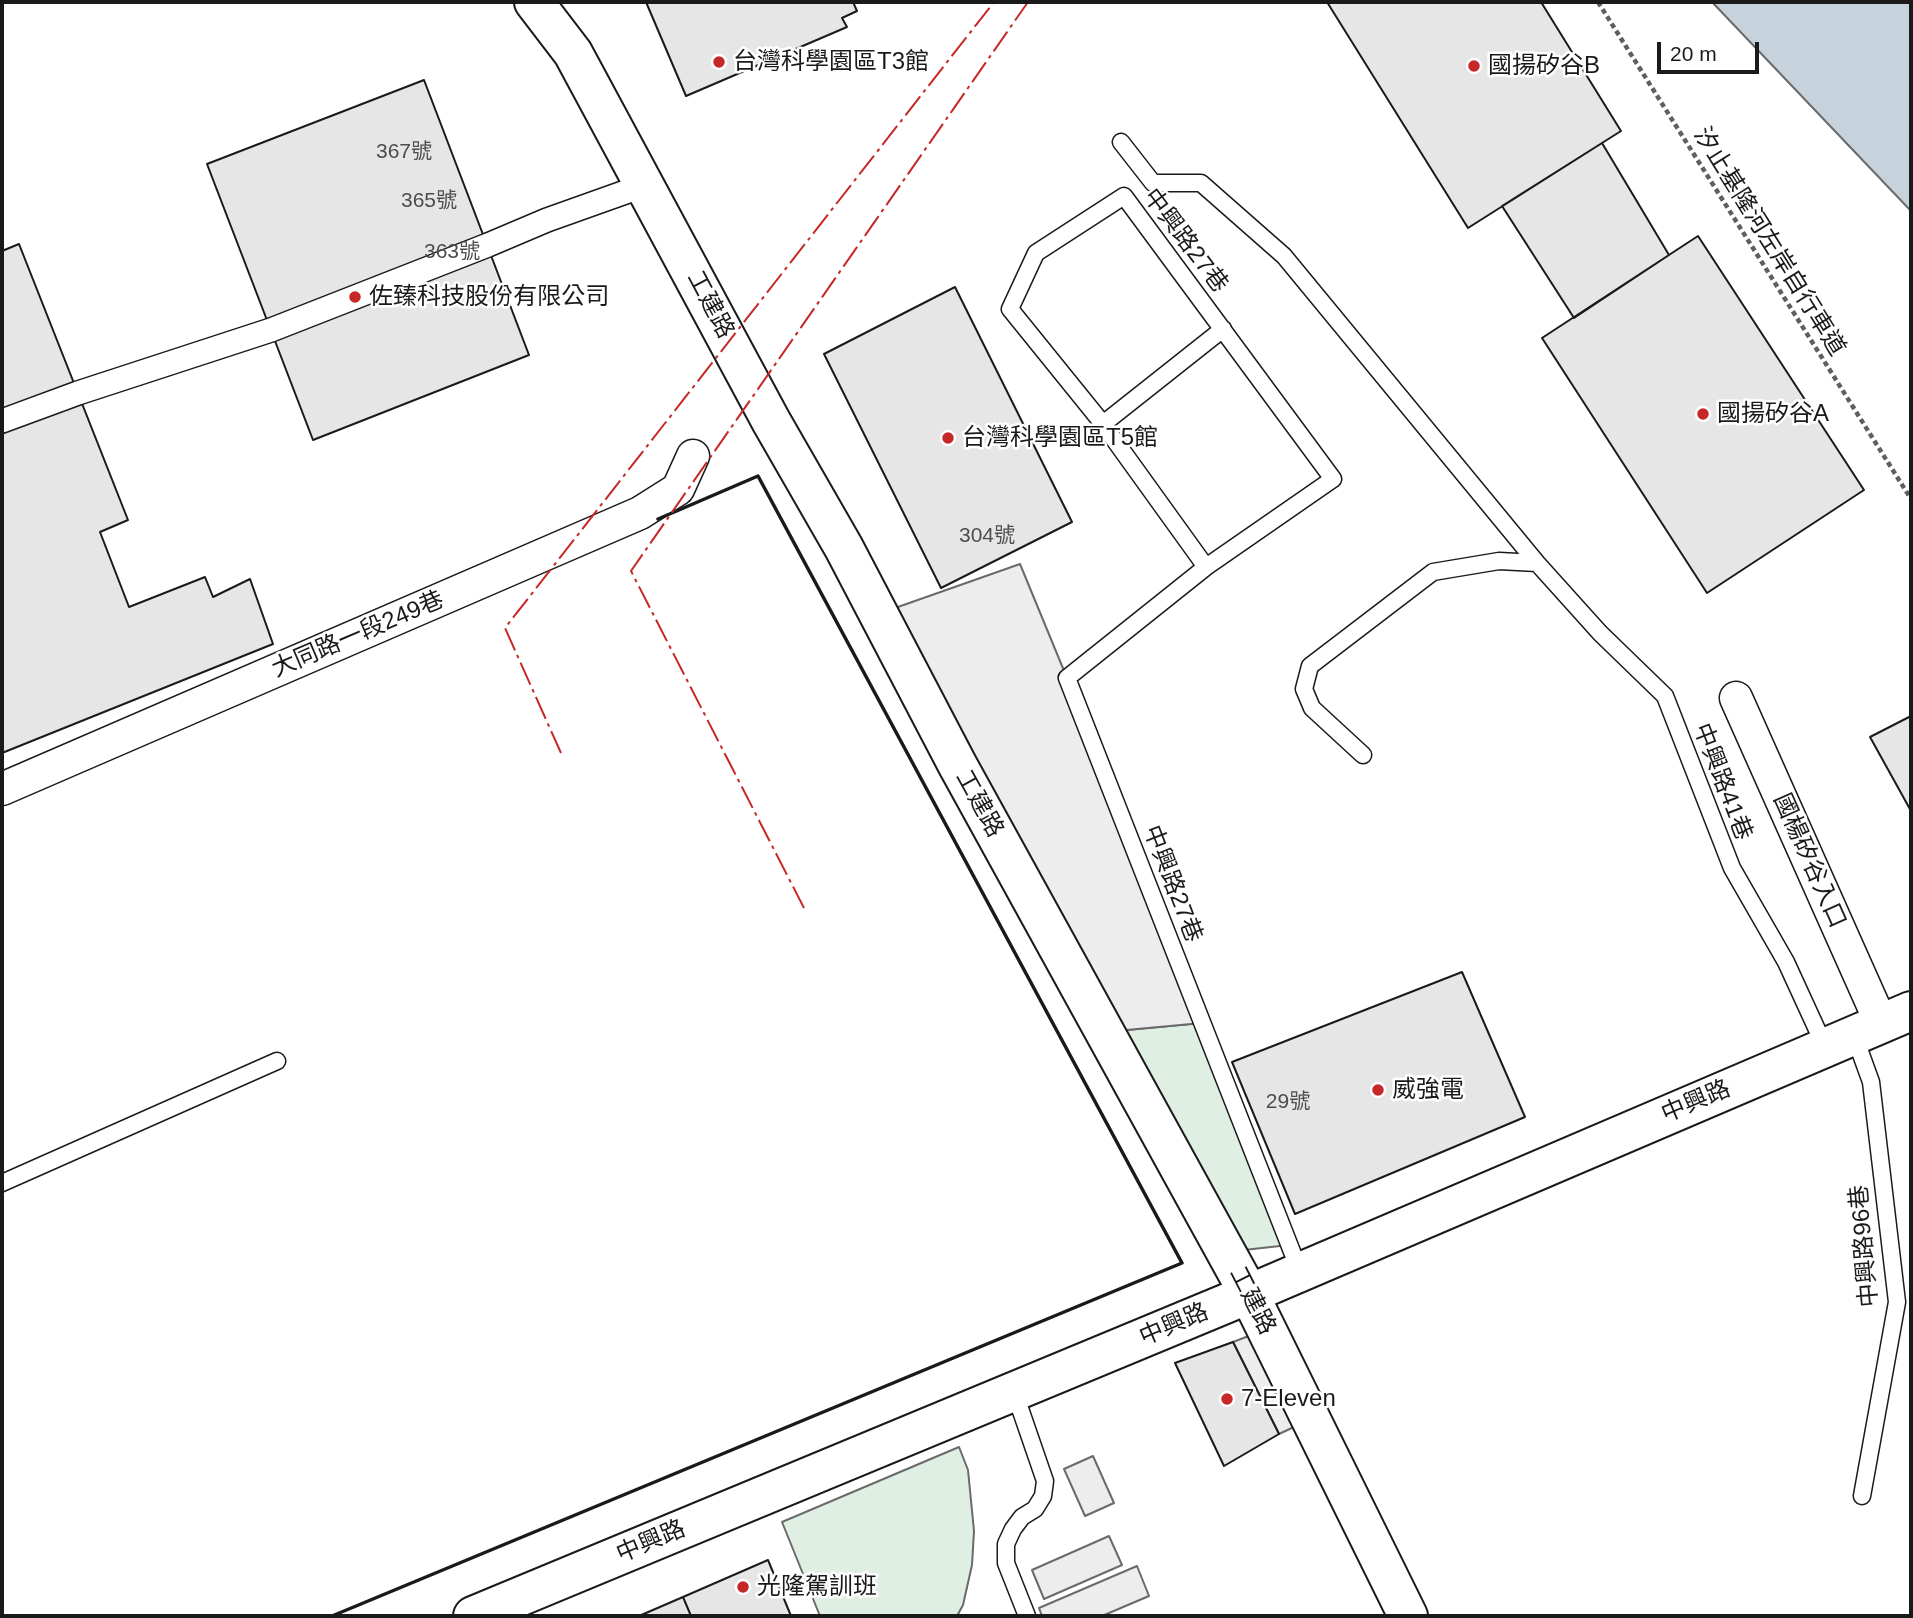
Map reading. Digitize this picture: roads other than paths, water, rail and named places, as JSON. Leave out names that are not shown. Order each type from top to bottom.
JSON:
[{"type":"street","name":"工建路","points":[[534,2],[573,53],[771,421],[844,548],[957,764],[1250,1294],[1408,1616]]},
{"type":"street","points":[[2,421],[78,393],[271,330],[488,246],[547,220],[635,189]]},
{"type":"street","name":"大同路一段249巷","points":[[2,789],[640,513],[678,489],[693,456]]},
{"type":"street","name":"國楊矽谷入口","points":[[1736,698],[1868,1029]]},
{"type":"street","name":"中興路","points":[[473,1616],[1250,1294],[1868,1029]]},
{"type":"lane","name":"中興路41巷","points":[[1121,142],[1153,183],[1201,183],[1284,256],[1537,563],[1600,633],[1665,696],[1732,868],[1786,962],[1868,1029]]},
{"type":"lane","name":"中興路27巷","points":[[1206,567],[1103,424],[1010,309],[1036,253],[1124,196],[1333,479],[1206,567],[1067,678],[1300,1272]]},
{"type":"lane","name":"中興路27巷","points":[[1103,424],[1223,328]]},
{"type":"lane","points":[[1363,755],[1312,708],[1304,689],[1310,666],[1433,572],[1499,561],[1537,563]]},
{"type":"lane","name":"中興路96巷","points":[[1862,1496],[1898,1302],[1871,1082],[1868,1029]]},
{"type":"lane","points":[[2,1183],[277,1061]]},
{"type":"lane","points":[[1894,1322],[1911,1324]]},
{"type":"lane","points":[[1014,1391],[1045,1481],[1043,1496],[1035,1509],[1022,1517],[1006,1544],[1006,1563],[1027,1616]]},
{"type":"place","name":"台灣科學園區T3館","points":[[719,62]]},
{"type":"place","name":"國揚矽谷B","points":[[1474,66]]},
{"type":"place","name":"佐臻科技股份有限公司","points":[[355,297]]},
{"type":"place","name":"國揚矽谷A","points":[[1703,414]]},
{"type":"place","name":"台灣科學園區T5館","points":[[948,438]]},
{"type":"place","name":"威強電","points":[[1378,1090]]},
{"type":"place","name":"7-Eleven","points":[[1227,1399]]},
{"type":"place","name":"光隆駕訓班","points":[[743,1587]]}]
